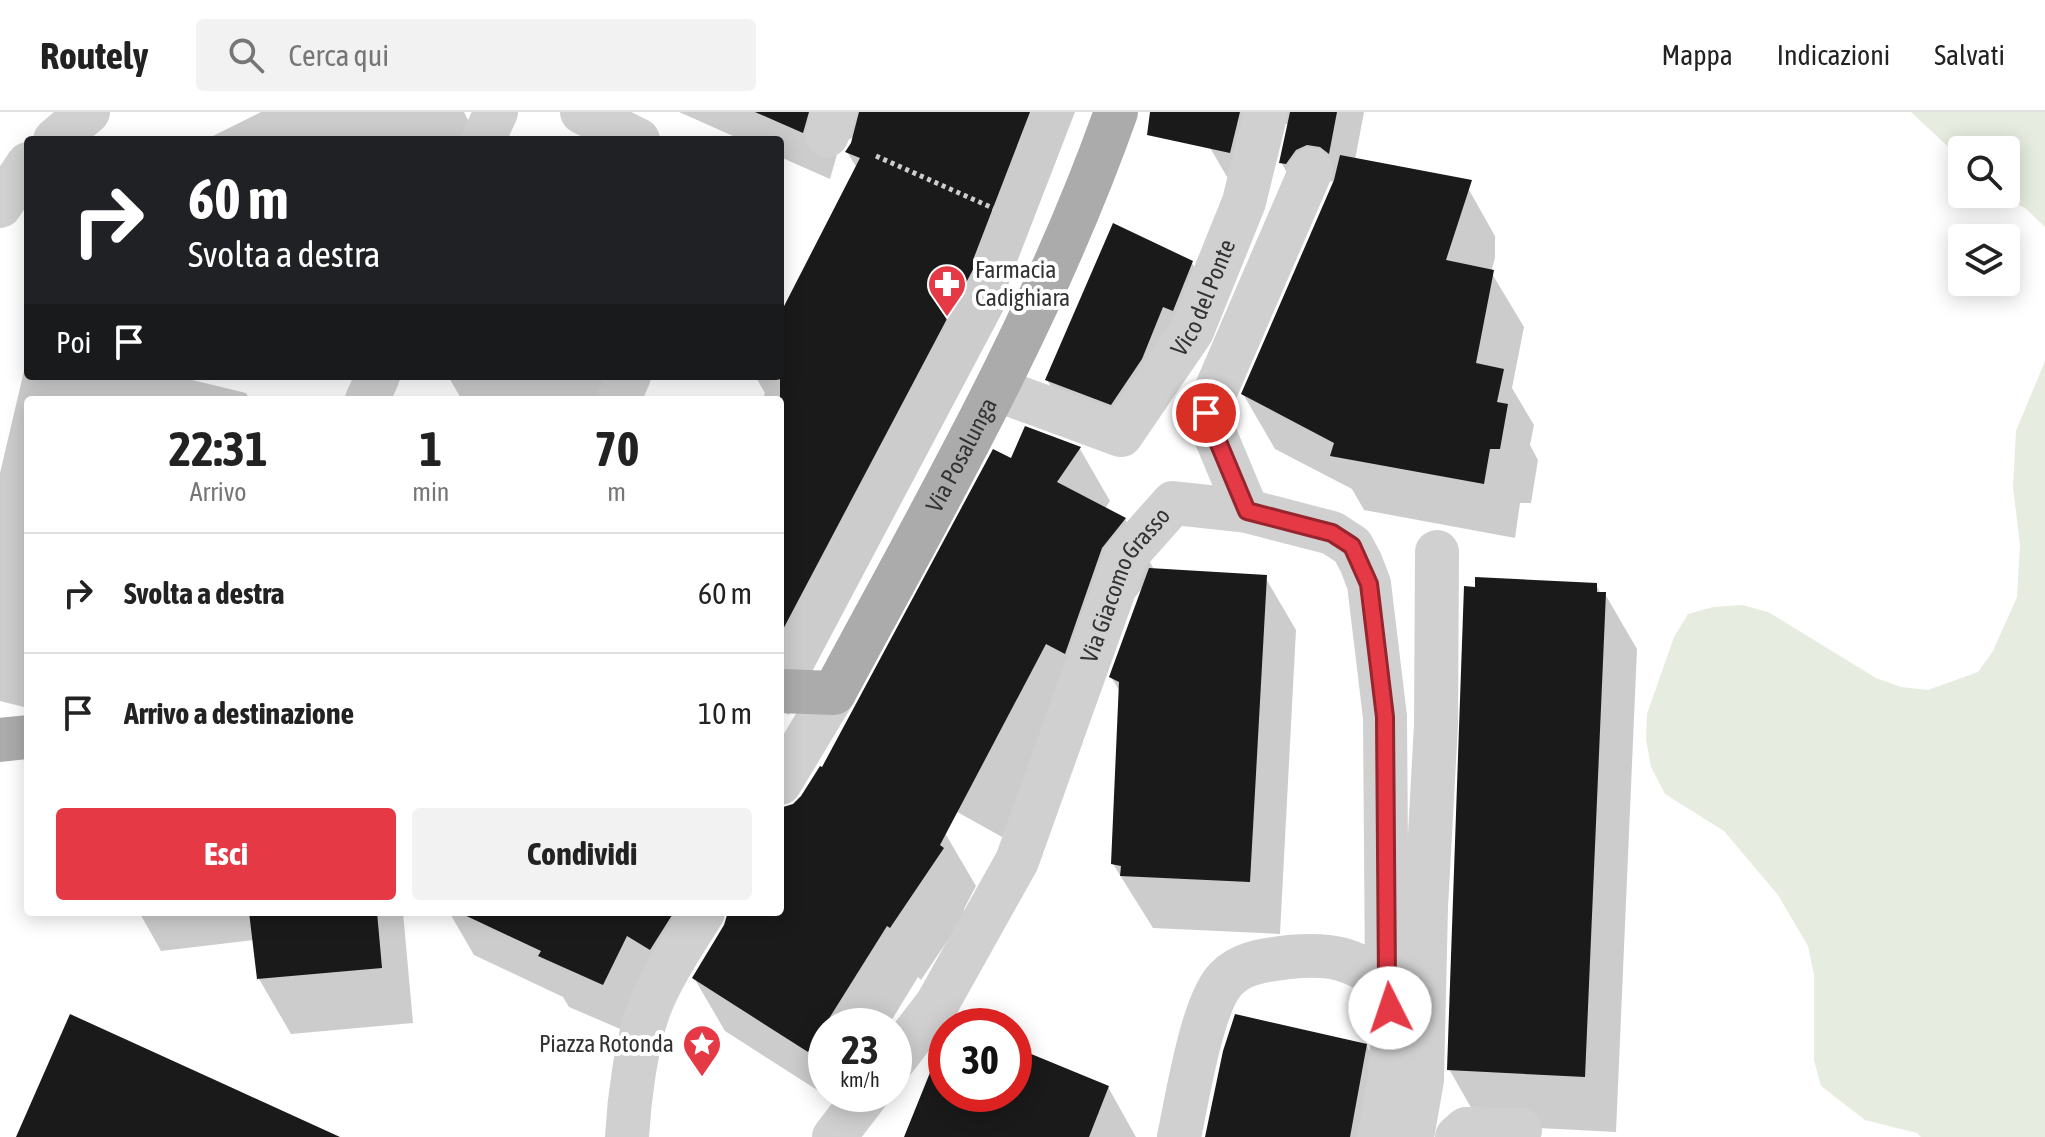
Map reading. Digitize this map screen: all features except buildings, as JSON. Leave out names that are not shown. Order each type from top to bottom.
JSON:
[{"type":"main road","name":"Via Posalunga","points":[[834,693],[998,390],[1088,191],[1116,112]]},
{"type":"main road","points":[[784,691],[834,693]]},
{"type":"main road","points":[[0,740],[24,737]]},
{"type":"street","points":[[60,136],[88,112]]},
{"type":"street","points":[[485,136],[496,112]]},
{"type":"street","points":[[582,112],[630,136]]},
{"type":"street","name":"Vico del Ponte","points":[[998,390],[1121,435],[1192,331],[1244,202],[1266,112]]},
{"type":"street","points":[[0,206],[24,170]]},
{"type":"street","points":[[1247,511],[1206,413],[1311,170]]},
{"type":"street","name":"Via Giacomo Grasso","points":[[912,1037],[937,1004],[1017,861],[1126,556],[1173,503],[1247,511],[1332,533],[1352,546],[1369,584],[1385,717],[1387,982],[1393,1034],[1389,1082],[1379,1137]]},
{"type":"street","points":[[1412,1137],[1422,1080],[1426,907],[1436,725],[1437,552]]},
{"type":"street","name":"Via Posalunga","points":[[784,776],[834,693]]},
{"type":"street","points":[[628,1136],[632,1086],[648,1011],[666,972],[701,916]]},
{"type":"street","points":[[1179,1137],[1212,997],[1227,977],[1249,963],[1318,954],[1357,963],[1387,982]]},
{"type":"street","points":[[834,1137],[853,1112]]},
{"type":"street","points":[[1457,1137],[1466,1129],[1520,1130]]},
{"type":"path","points":[[831,123],[1066,240]]},
{"type":"shaded area","points":[[1911,112],[2045,112],[2045,227],[2020,206],[2020,136],[1948,136],[1948,147]]},
{"type":"shaded area","points":[[2045,361],[2045,1137],[1921,1137],[1917,1133],[1865,1120],[1821,1086],[1814,1060],[1814,975],[1808,946],[1778,895],[1724,831],[1665,794],[1651,767],[1646,739],[1647,714],[1674,637],[1688,614],[1713,607],[1742,605],[1768,612],[1876,678],[1901,687],[1928,690],[1978,672],[1993,651],[2017,597],[2020,545],[2013,487],[2016,431]]},
{"type":"place","name":"Farmacia Cadighiara","points":[[947,318]]},
{"type":"place","name":"Piazza Rotonda","points":[[702,1078]]},
{"type":"route","points":[[1206,413],[1247,511],[1332,533],[1352,546],[1369,584],[1385,717],[1387,982],[1390,1008]]}]
